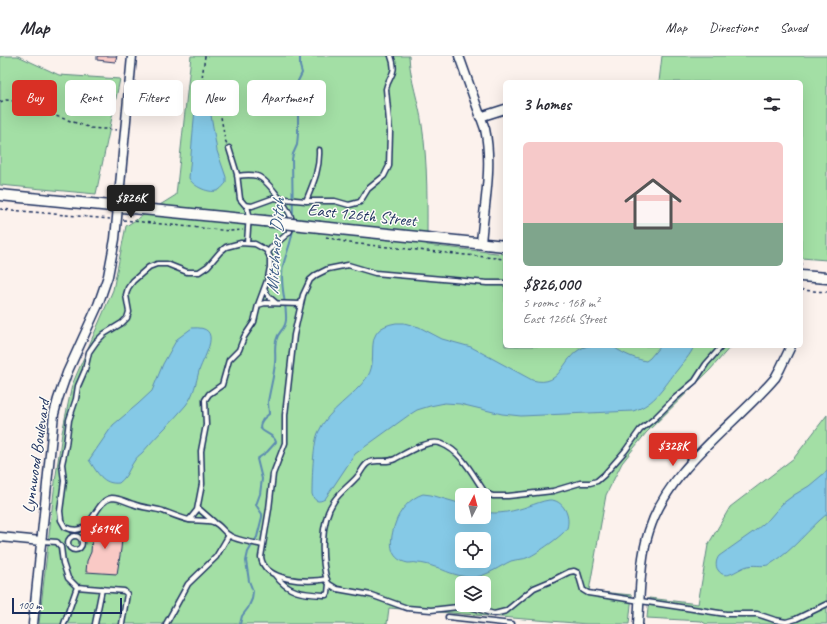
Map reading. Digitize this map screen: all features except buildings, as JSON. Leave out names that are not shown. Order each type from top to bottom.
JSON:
[{"type":"street","name":"Lynnwood Boulevard","points":[[33,624],[54,414],[67,373],[98,305],[108,276],[115,239],[132,56]]},
{"type":"street","points":[[459,56],[486,134],[488,168],[481,243]]},
{"type":"street","points":[[480,117],[503,111]]},
{"type":"street","name":"East 126th Street","points":[[0,195],[118,206],[248,225],[264,221],[321,231],[503,246]]},
{"type":"street","points":[[803,277],[827,278]]},
{"type":"street","points":[[638,624],[645,548],[648,532],[657,509],[677,478],[775,378],[790,348]]},
{"type":"street","points":[[0,537],[41,541]]},
{"type":"lane","points":[[229,148],[237,176],[240,199],[243,204],[247,206],[252,206],[270,198],[306,201],[334,201],[349,205],[356,204],[368,189],[379,181],[386,172],[389,163],[389,110],[386,89],[387,83],[394,71],[394,64],[391,56]]},
{"type":"lane","points":[[306,201],[317,174],[319,150]]},
{"type":"lane","points":[[237,176],[259,176],[287,209],[291,217]]},
{"type":"lane","points":[[247,206],[247,243]]},
{"type":"lane","points":[[268,253],[272,246],[290,231]]},
{"type":"lane","points":[[189,520],[196,513],[198,508],[202,484],[201,451],[206,425],[205,400],[209,394],[222,385],[229,360],[239,350],[244,337],[254,322],[258,305],[268,278],[270,267],[270,257],[268,253],[259,245],[247,243],[235,244],[226,247],[208,266],[199,272],[187,272],[167,264],[159,263],[149,267],[137,276],[130,284],[127,291],[129,312],[127,318],[122,323],[104,334],[89,352],[86,370],[78,386],[76,399],[69,420],[62,464],[64,481],[60,511],[61,520],[68,528],[78,529],[87,525],[93,519],[103,503],[111,498],[119,499],[134,505],[189,520],[215,522]]},
{"type":"lane","points":[[327,579],[310,581],[288,579],[267,569],[261,560],[260,544],[269,509],[274,474],[284,447],[285,415],[292,346],[306,286],[313,277],[328,269],[342,265],[348,265],[375,273],[427,276],[487,283],[503,283]]},
{"type":"lane","points":[[264,289],[269,297],[276,303]]},
{"type":"lane","points":[[258,305],[265,303],[301,304]]},
{"type":"lane","points":[[274,573],[282,583],[296,592],[326,595],[328,593],[329,584],[322,548],[324,532],[330,510],[338,496],[369,463],[375,461],[388,462],[427,444],[437,442],[447,446],[457,455],[484,491],[490,495],[518,495],[558,490],[580,483],[594,483],[604,475],[631,444],[640,430],[695,381],[706,364],[720,348]]},
{"type":"lane","points":[[198,508],[222,527],[229,535],[260,544]]},
{"type":"lane","points":[[166,624],[188,584],[216,557],[229,535]]},
{"type":"lane","points":[[41,541],[57,542],[61,546],[63,563],[68,578],[77,587],[124,592],[127,594],[122,624]]},
{"type":"lane","points":[[61,546],[68,545]]},
{"type":"lane","points":[[329,584],[343,591],[371,595],[407,608],[432,610],[467,606],[494,614],[506,611],[534,588],[566,573],[574,571],[579,576],[583,590],[588,594],[726,614],[756,614],[786,622],[822,608],[827,604]]},
{"type":"lane","points":[[64,624],[77,587]]},
{"type":"lane","points":[[95,624],[102,589]]},
{"type":"lane","points":[[448,617],[512,624]]},
{"type":"path","points":[[205,56],[202,78],[222,116],[225,140],[229,148]]},
{"type":"path","points":[[0,102],[6,100],[29,103],[43,111],[86,126],[117,130]]},
{"type":"path","points":[[0,209],[230,231],[248,225]]},
{"type":"path","points":[[321,231],[349,243],[503,259]]},
{"type":"path","points":[[803,290],[827,292]]},
{"type":"green space","points":[[0,56],[18,56],[59,75],[120,79],[116,98],[116,80],[65,80],[65,116],[112,116],[96,194],[0,185]]},
{"type":"green space","points":[[191,56],[409,56],[411,74],[421,116],[424,140],[427,185],[427,245],[503,254],[503,348],[729,348],[710,370],[646,433],[622,463],[606,495],[589,591],[632,595],[629,624],[587,624],[389,608],[387,624],[39,624],[55,482],[62,433],[72,385],[113,290],[126,226],[176,195]]},
{"type":"green space","points":[[662,56],[827,56],[827,260],[803,258],[803,80],[659,80]]},
{"type":"green space","points":[[827,415],[827,624],[706,624],[701,621],[647,618],[649,598],[698,604],[708,545],[730,507],[794,458]]},
{"type":"water","points":[[194,116],[211,116],[217,151],[226,177],[226,183],[216,191],[207,191],[198,187],[189,178]]},
{"type":"water","points":[[396,323],[404,323],[419,327],[442,339],[471,347],[532,380],[543,381],[551,379],[557,375],[572,356],[584,348],[615,348],[629,356],[646,361],[658,348],[693,348],[689,356],[659,394],[648,404],[633,411],[521,416],[502,414],[460,404],[445,403],[417,410],[355,454],[325,499],[317,501],[312,494],[316,438],[322,425],[328,417],[368,376],[371,368],[374,337],[378,331],[385,326]]},
{"type":"water","points":[[192,328],[202,328],[208,331],[210,343],[189,401],[138,456],[123,480],[119,483],[113,483],[105,480],[101,477],[89,460],[113,425],[152,391],[163,364],[177,339]]},
{"type":"water","points":[[827,471],[827,514],[794,546],[780,558],[766,565],[744,567],[728,575],[721,573],[718,570],[716,563],[719,556],[756,530],[769,519],[782,504],[809,486]]},
{"type":"water","points":[[423,494],[455,502],[455,524],[491,524],[491,513],[506,512],[544,501],[554,500],[565,509],[568,523],[567,528],[561,535],[529,557],[511,561],[480,576],[463,576],[426,564],[401,561],[393,553],[391,542],[397,519],[402,510],[414,499]]},
{"type":"waterway","name":"Mitchner Ditch","points":[[293,222],[292,159],[297,145],[298,134],[299,110],[296,102],[298,81],[302,73],[300,56]]},
{"type":"waterway","name":"Mitchner Ditch","points":[[240,624],[242,616],[252,599],[253,591],[249,581],[246,561],[248,552],[257,537],[262,517],[262,514],[256,505],[260,494],[262,479],[257,459],[267,452],[276,442],[272,436],[262,430],[260,425],[263,419],[269,414],[268,402],[275,360],[275,344],[286,320],[282,273],[293,228]]}]
